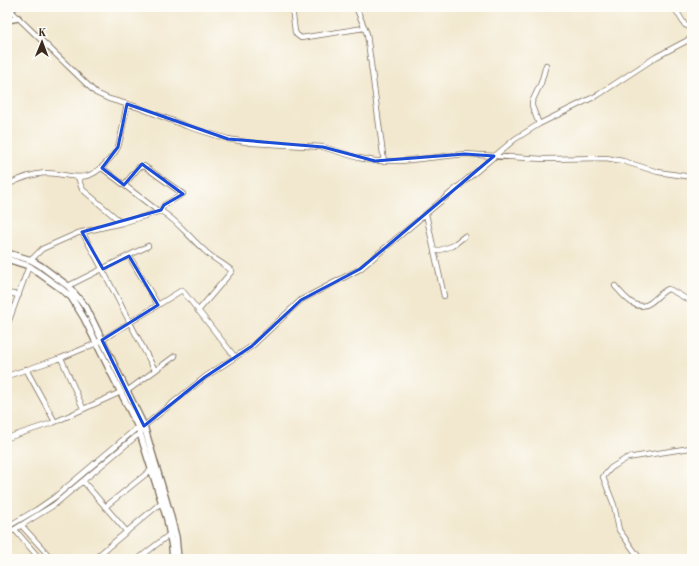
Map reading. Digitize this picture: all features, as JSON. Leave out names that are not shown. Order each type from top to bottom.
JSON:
[{"type":"street","points":[[292,7],[295,32],[301,38],[364,28]]},
{"type":"street","points":[[356,7],[367,34],[384,162]]},
{"type":"street","points":[[674,7],[685,25],[692,28]]},
{"type":"street","points":[[10,10],[96,93],[108,99],[146,110],[198,130],[228,139],[252,143],[323,147],[359,158],[384,162],[465,154],[547,159],[606,158],[658,172],[692,177]]},
{"type":"street","points":[[7,20],[18,18]]},
{"type":"street","points":[[7,527],[55,497],[204,377],[252,346],[301,300],[360,269],[515,140],[539,124],[598,95],[656,57],[692,38]]},
{"type":"street","points":[[539,124],[532,106],[532,102],[541,83],[546,65]]},
{"type":"street","points":[[7,186],[21,178],[39,174],[78,176],[91,175],[97,172],[102,168],[118,147],[127,104]]},
{"type":"street","points":[[31,260],[42,249],[82,232],[122,223],[160,211],[162,206],[183,194],[144,166],[139,167],[124,185]]},
{"type":"street","points":[[102,168],[173,220],[204,251],[224,263],[232,271],[198,311]]},
{"type":"street","points":[[78,176],[82,189],[122,223]]},
{"type":"street","points":[[426,214],[444,296]]},
{"type":"street","points":[[82,232],[103,269],[155,370]]},
{"type":"street","points":[[434,252],[452,246],[465,236]]},
{"type":"street","points":[[68,286],[148,246]]},
{"type":"street","points":[[7,253],[31,260],[68,286],[86,307],[99,342]]},
{"type":"street","points":[[129,256],[158,305]]},
{"type":"street","points":[[7,259],[29,266],[71,297],[99,342],[141,427],[169,510],[176,537],[178,559]]},
{"type":"street","points":[[7,336],[7,326],[29,266]]},
{"type":"street","points":[[615,286],[632,303],[640,306],[648,304],[668,289],[692,302]]},
{"type":"street","points":[[7,376],[61,358],[99,342],[182,290],[235,357]]},
{"type":"street","points":[[7,293],[19,295]]},
{"type":"street","points":[[7,438],[55,422],[83,408],[124,391],[175,356]]},
{"type":"street","points":[[61,358],[83,408]]},
{"type":"street","points":[[26,369],[55,422]]},
{"type":"street","points":[[141,427],[140,434],[162,502],[170,534],[173,559]]},
{"type":"street","points":[[7,534],[54,505],[140,434]]},
{"type":"street","points":[[640,559],[619,530],[614,505],[603,478],[611,468],[627,458],[690,448],[692,446]]},
{"type":"street","points":[[106,507],[151,470]]},
{"type":"street","points":[[83,481],[127,532]]},
{"type":"street","points":[[94,559],[162,502]]},
{"type":"street","points":[[22,526],[52,559]]},
{"type":"street","points":[[15,530],[40,559]]},
{"type":"street","points":[[138,559],[170,534]]},
{"type":"highlighted area","points":[[127,104],[228,139],[323,147],[375,161],[465,154],[494,156],[360,269],[301,300],[252,346],[205,377],[144,426],[102,340],[158,305],[129,256],[103,269],[82,232],[161,210],[164,205],[183,194],[142,164],[124,185],[102,168],[118,147]]}]
